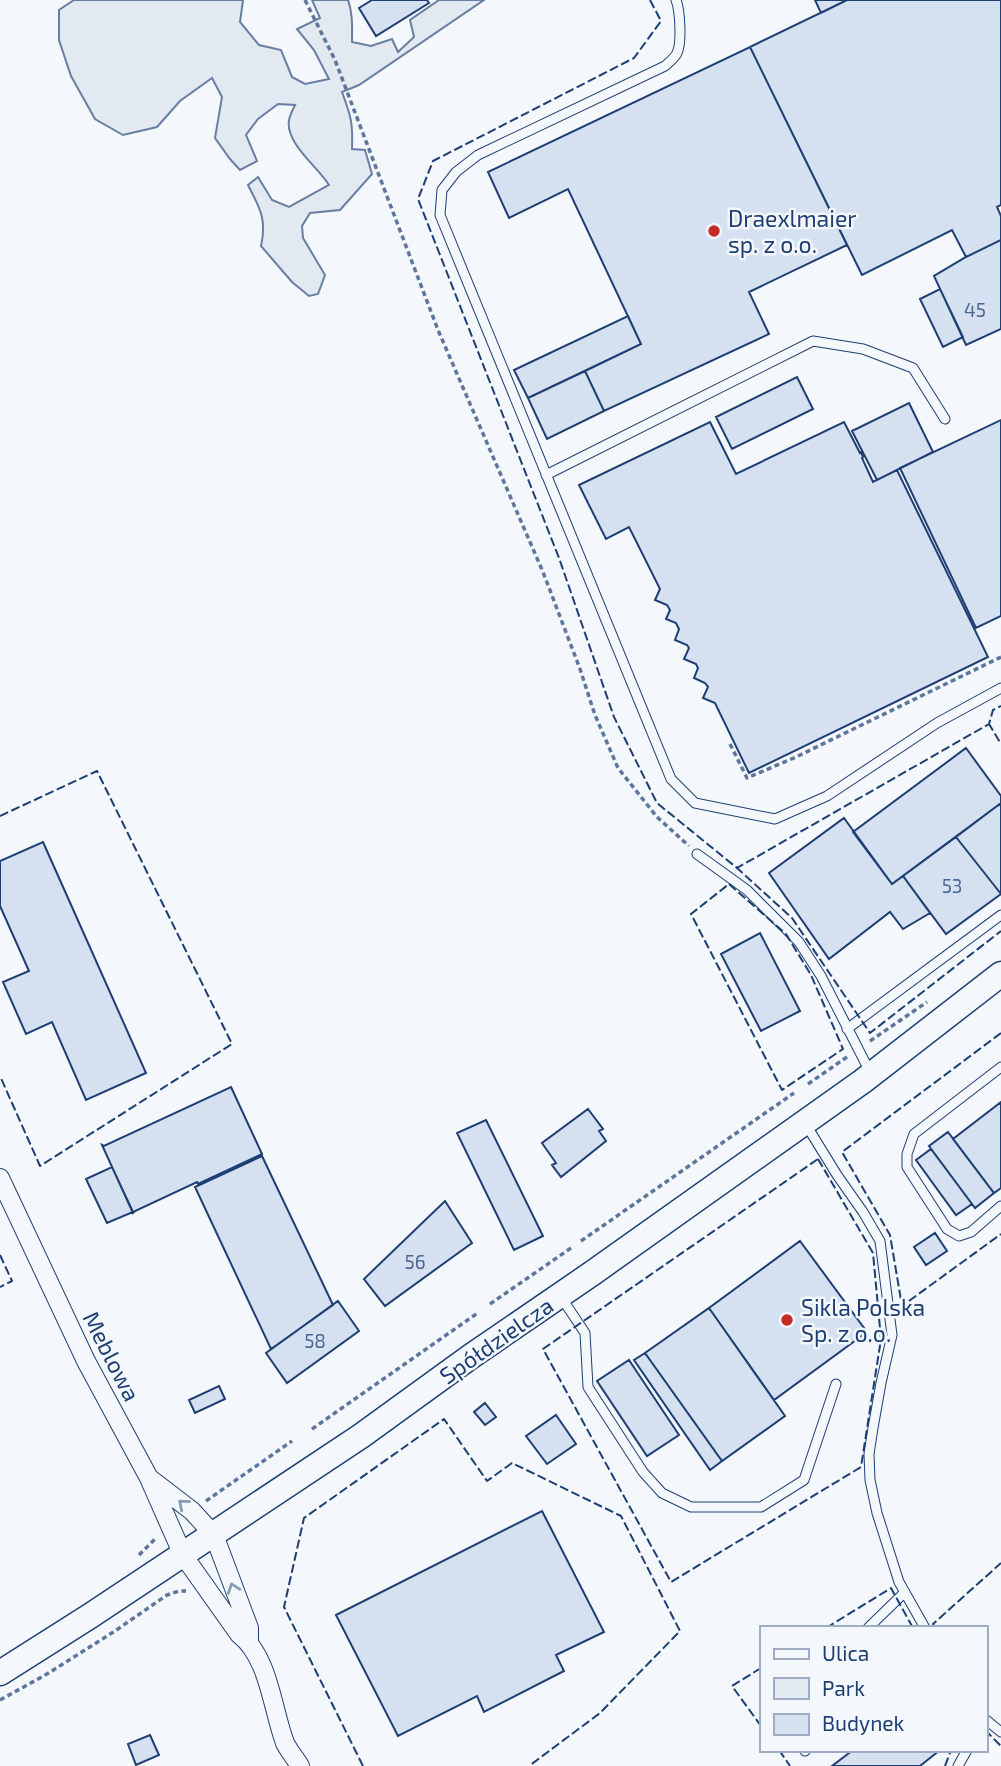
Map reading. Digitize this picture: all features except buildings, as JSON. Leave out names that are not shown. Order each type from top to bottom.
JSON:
[{"type":"street","name":"Spółdzielcza","points":[[0,1673],[361,1436],[805,1122],[999,981]]},
{"type":"street","name":"Meblowa","points":[[0,1178],[86,1361],[149,1478],[183,1555]]},
{"type":"street","points":[[149,1478],[192,1511],[214,1535],[249,1628],[249,1642]]},
{"type":"street","points":[[183,1555],[239,1633],[249,1642],[267,1677],[273,1707],[286,1746],[300,1766]]},
{"type":"lane","points":[[676,0],[680,31],[677,54],[665,66],[478,155],[456,172],[442,190],[440,215],[671,779],[695,803],[775,819],[827,796],[937,723],[1001,688]]},
{"type":"lane","points":[[546,475],[813,341],[863,349],[913,368],[945,419]]},
{"type":"lane","points":[[697,854],[747,890],[799,942],[821,976],[871,1074]]},
{"type":"lane","points":[[847,1029],[1001,915]]},
{"type":"lane","points":[[1001,1067],[914,1134],[907,1154],[907,1167],[947,1229],[959,1236],[971,1232],[1001,1206]]},
{"type":"lane","points":[[805,1122],[880,1241],[892,1335],[869,1454],[870,1480],[888,1552],[899,1581],[924,1626]]},
{"type":"lane","points":[[560,1296],[585,1333],[587,1387],[643,1472],[662,1493],[691,1507],[761,1507],[804,1480],[836,1384]]},
{"type":"lane","points":[[870,1626],[905,1592]]},
{"type":"lane","points":[[987,1721],[1001,1732]]},
{"type":"path","points":[[305,0],[335,60],[438,330],[543,572],[595,715],[618,768],[657,817],[697,854]]},
{"type":"path","points":[[730,744],[747,778],[796,757],[1001,657]]},
{"type":"path","points":[[808,1084],[847,1057]]},
{"type":"path","points":[[581,1241],[794,1093]]},
{"type":"path","points":[[490,1304],[571,1248]]},
{"type":"path","points":[[312,1429],[479,1312]]},
{"type":"path","points":[[201,1504],[292,1441]]},
{"type":"path","points":[[0,1700],[116,1631],[167,1595],[179,1591],[191,1592]]},
{"type":"green space","points":[[74,0],[243,0],[240,22],[259,45],[281,50],[292,77],[305,84],[329,79],[314,50],[297,29],[320,18],[312,0],[348,0],[352,42],[371,46],[392,39],[398,52],[414,37],[410,20],[439,0],[484,0],[359,85],[342,92],[351,120],[352,149],[365,150],[372,174],[340,210],[310,213],[302,226],[303,238],[325,275],[318,294],[309,296],[292,282],[261,246],[261,214],[248,185],[258,177],[272,200],[289,207],[329,185],[292,137],[289,120],[295,105],[278,104],[258,119],[246,135],[257,161],[240,170],[215,138],[222,97],[212,78],[180,101],[157,127],[123,135],[95,119],[71,76],[59,40],[59,10]]},
{"type":"fence","points":[[650,0],[661,21],[634,58],[433,161],[418,199],[559,558],[614,717],[657,803],[737,868],[989,724],[993,710],[1001,706]]},
{"type":"fence","points":[[988,725],[1001,744]]},
{"type":"fence","points":[[0,816],[97,771],[232,1044],[40,1166],[0,1076]]},
{"type":"fence","points":[[738,867],[792,918],[870,1033],[1001,931]]},
{"type":"fence","points":[[729,884],[786,934],[811,975],[843,1049],[782,1090],[691,914],[729,884]]},
{"type":"fence","points":[[1001,1033],[842,1152],[890,1235],[902,1306],[1001,1234]]},
{"type":"fence","points":[[818,1159],[873,1253],[881,1339],[861,1467],[671,1582],[543,1349],[818,1159]]},
{"type":"fence","points":[[0,1255],[12,1281],[0,1287]]},
{"type":"fence","points":[[363,1766],[284,1607],[304,1518],[444,1419],[487,1481],[512,1463],[621,1516],[680,1631],[600,1713],[529,1766]]},
{"type":"fence","points":[[934,1626],[933,1624],[1001,1563]]},
{"type":"fence","points":[[829,1626],[891,1588],[912,1626]]},
{"type":"fence","points":[[760,1669],[732,1686],[760,1725]]},
{"type":"fence","points":[[987,1707],[987,1713]]},
{"type":"fence","points":[[987,1732],[1001,1746]]},
{"type":"fence","points":[[780,1752],[790,1766]]},
{"type":"fence","points":[[945,1766],[950,1752]]},
{"type":"place","name":"Draexlmaier sp. z o.o.","points":[[714,231]]},
{"type":"place","name":"Sikla Polska Sp. z o.o.","points":[[787,1320]]}]
